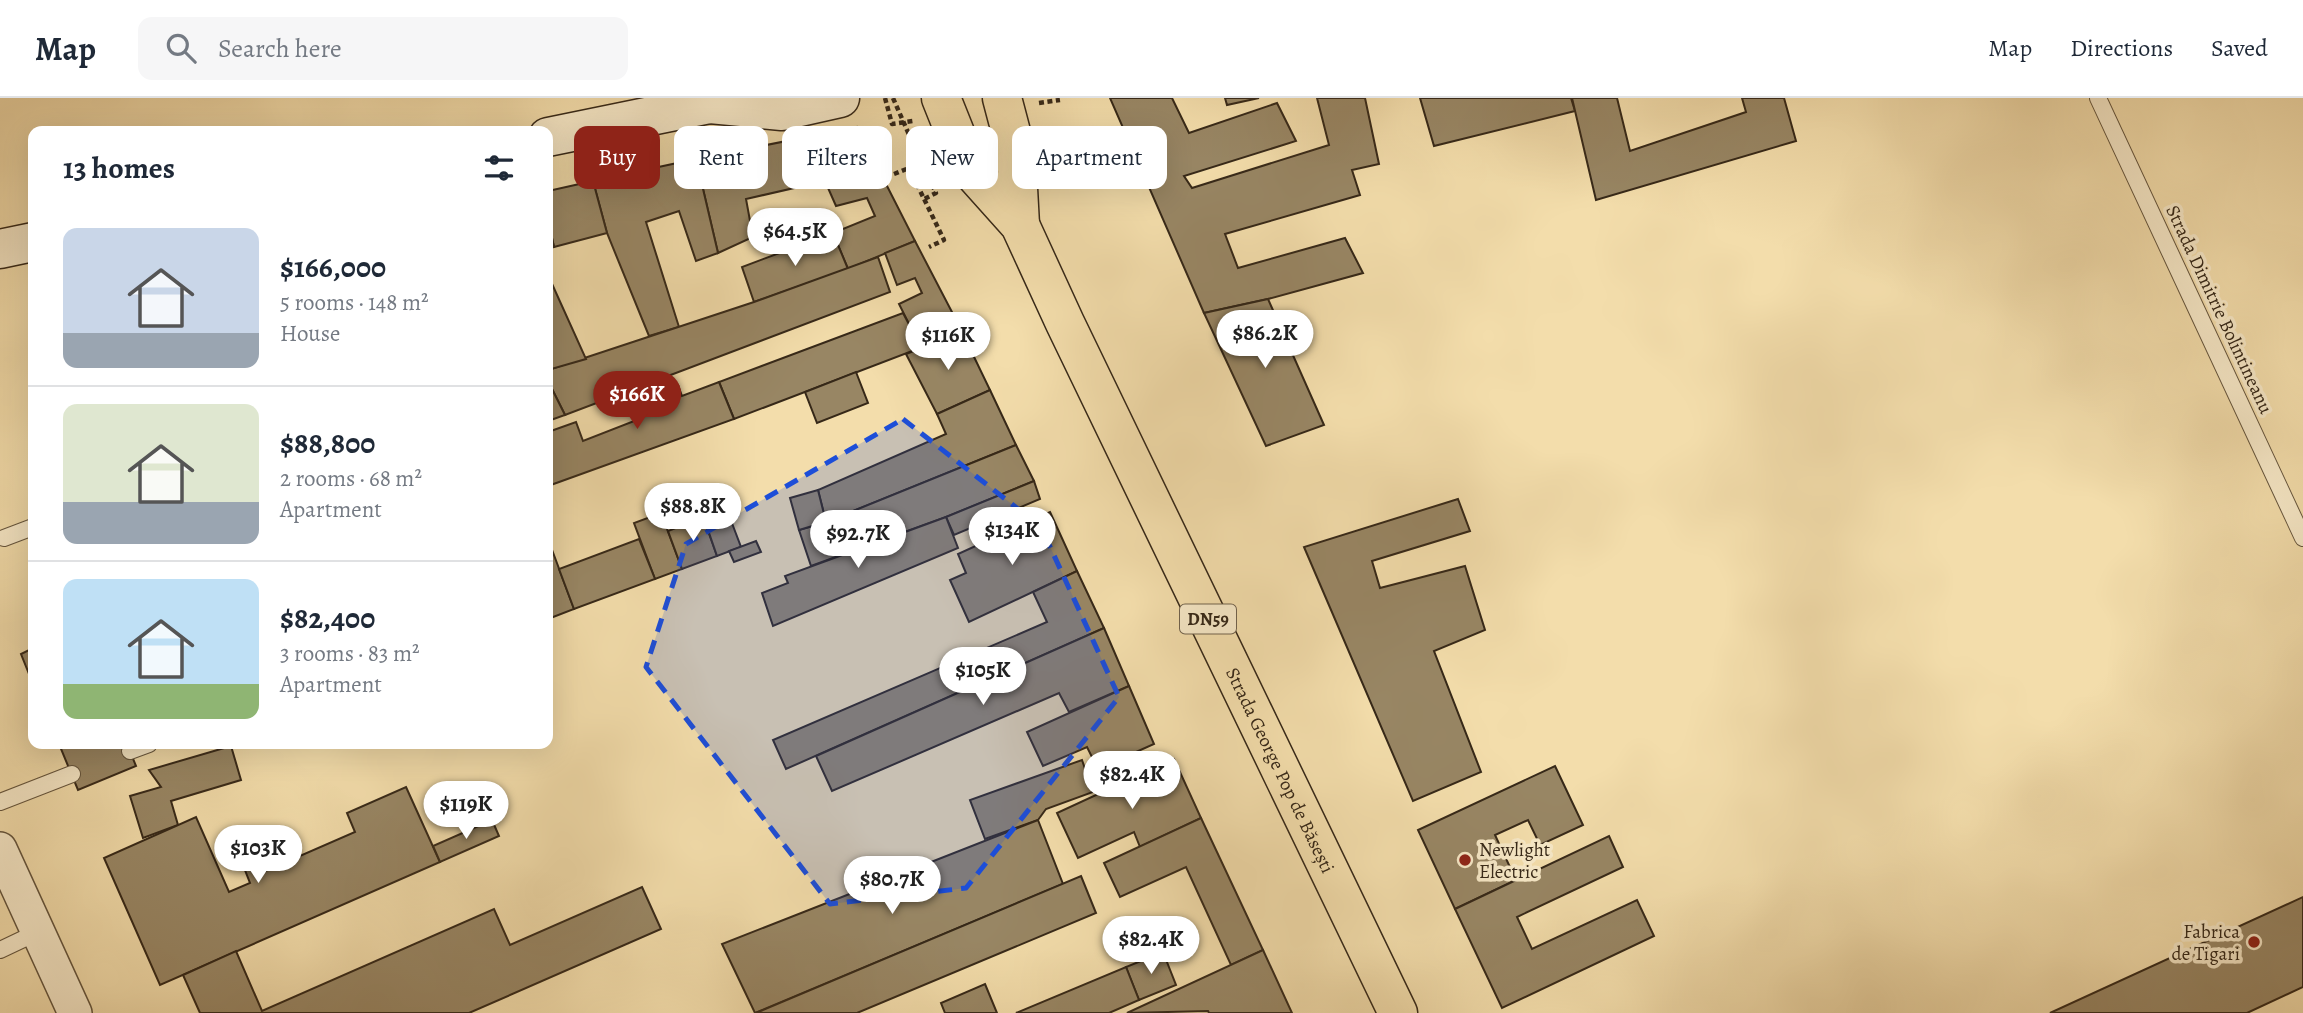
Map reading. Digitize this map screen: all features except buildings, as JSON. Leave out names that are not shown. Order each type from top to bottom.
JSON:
[{"type":"main road","points":[[553,136],[695,103],[782,111],[840,98]]},
{"type":"main road","name":"Strada George Pop de Băsești","points":[[941,98],[969,168],[1020,225],[1398,1013]]},
{"type":"main road","name":"Strada George Pop de Băsești","points":[[1002,98],[1016,151],[1020,225]]},
{"type":"main road","points":[[0,249],[28,243]]},
{"type":"street","points":[[0,849],[75,1013]]},
{"type":"lane","name":"Strada Dimitrie Bolintineanu","points":[[2098,98],[2303,538]]},
{"type":"lane","points":[[4,538],[28,529]]},
{"type":"lane","points":[[130,751],[135,749]]},
{"type":"lane","points":[[0,802],[72,774]]},
{"type":"lane","points":[[0,950],[38,932]]},
{"type":"path","points":[[885,98],[892,124]]},
{"type":"path","points":[[893,98],[936,193],[924,199]]},
{"type":"path","points":[[894,174],[909,168],[944,240],[929,247]]},
{"type":"highlighted area","points":[[903,419],[1041,527],[1119,697],[966,888],[830,904],[646,667],[686,544]]},
{"type":"place","name":"Newlight Electric","points":[[1465,860]]},
{"type":"place","name":"Fabrica de Tigari","points":[[2254,942]]}]
